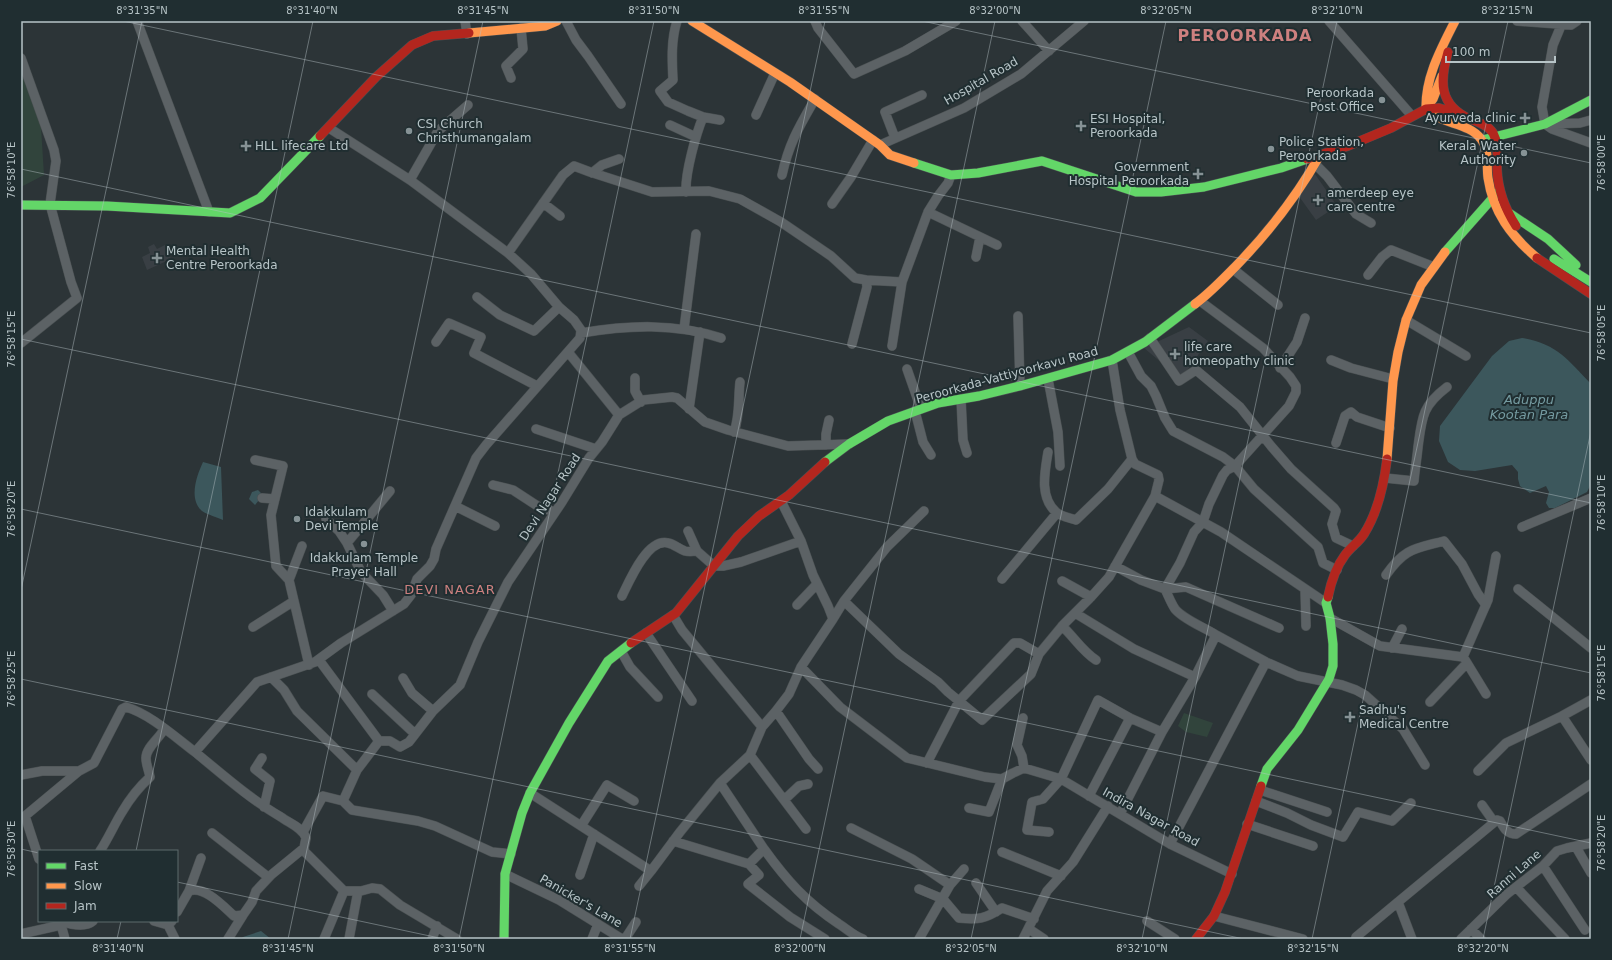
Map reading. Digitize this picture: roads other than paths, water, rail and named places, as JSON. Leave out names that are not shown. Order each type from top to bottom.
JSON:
[{"type":"main road","points":[[21,205],[50,204],[107,206],[230,213],[260,198],[329,128],[376,77],[412,45],[433,36],[545,26],[557,21]]},
{"type":"main road","points":[[692,21],[815,99],[876,143],[890,155],[951,175],[978,173],[1042,161],[1136,192],[1161,192],[1204,187],[1281,168],[1348,146],[1391,128],[1426,109],[1439,108],[1462,115],[1487,126],[1495,137],[1497,144],[1499,191],[1508,213],[1515,225],[1534,245],[1565,267],[1591,282]]},
{"type":"main road","points":[[1455,21],[1431,75],[1424,98],[1426,109],[1435,117],[1474,132],[1482,140],[1487,150],[1488,182],[1498,214],[1512,234],[1526,248],[1557,272],[1591,294]]},
{"type":"main road","points":[[1426,109],[1433,99],[1442,76],[1449,49],[1463,21]]},
{"type":"main road","points":[[1442,76],[1441,86],[1444,94],[1453,107],[1462,115]]},
{"type":"main road","points":[[1482,140],[1545,124],[1591,100]]},
{"type":"main road","name":"Peroorkada-Vattiyoorkavu Road","points":[[504,939],[505,874],[522,812],[530,793],[569,723],[608,661],[620,651],[673,615],[684,605],[738,536],[759,516],[789,495],[820,465],[849,444],[888,421],[938,403],[1020,386],[1112,360],[1150,338],[1209,294],[1233,269],[1270,229],[1307,178],[1320,155]]},
{"type":"main road","points":[[1196,939],[1214,916],[1232,874],[1247,824],[1267,769],[1298,730],[1327,683],[1333,666],[1330,618],[1326,603],[1331,584],[1345,555],[1363,535],[1370,522],[1385,478],[1393,379],[1406,320],[1421,285],[1446,252],[1499,191]]},
{"type":"main road","points":[[1575,284],[1582,276]]},
{"type":"street","points":[[137,21],[209,212]]},
{"type":"street","points":[[465,21],[467,34]]},
{"type":"street","points":[[566,21],[576,40],[621,104]]},
{"type":"street","points":[[677,21],[672,45],[673,80],[660,91],[668,102],[688,111],[720,120]]},
{"type":"street","points":[[814,21],[854,74],[905,51],[956,21]]},
{"type":"street","points":[[1022,21],[1049,51]]},
{"type":"street","name":"Hospital Road","points":[[876,143],[895,138],[964,108],[1021,74],[1084,21]]},
{"type":"street","points":[[1329,21],[1412,116]]},
{"type":"street","points":[[1517,21],[1563,23],[1571,25],[1577,21]]},
{"type":"street","points":[[1545,124],[1542,107],[1553,45],[1563,23]]},
{"type":"street","points":[[510,78],[506,66],[523,49],[521,28]]},
{"type":"street","points":[[21,343],[77,298],[71,282],[50,204],[56,161],[54,150],[22,61]]},
{"type":"street","points":[[756,115],[775,73]]},
{"type":"street","points":[[895,138],[885,112],[922,95]]},
{"type":"street","points":[[782,175],[786,156],[794,136],[815,99]]},
{"type":"street","points":[[410,180],[438,131],[468,105]]},
{"type":"street","points":[[686,192],[686,182],[696,137],[703,116]]},
{"type":"street","points":[[1545,124],[1591,120]]},
{"type":"street","points":[[1545,124],[1591,143]]},
{"type":"street","points":[[670,125],[696,137]]},
{"type":"street","points":[[195,752],[257,682],[309,665],[319,660],[341,644],[404,604],[411,595],[417,579],[430,566],[476,458],[580,338],[581,333],[574,320],[559,307],[531,274],[508,253],[410,180],[329,128]]},
{"type":"street","points":[[832,204],[876,143]]},
{"type":"street","points":[[592,173],[602,165],[620,159]]},
{"type":"street","points":[[1315,164],[1327,176],[1356,214],[1371,223]]},
{"type":"street","points":[[508,253],[563,175],[574,166],[652,192],[709,191],[740,199],[781,222],[831,256],[856,278],[902,282]]},
{"type":"street","points":[[892,346],[902,282],[928,212],[948,183],[951,175]]},
{"type":"street","points":[[543,203],[560,216]]},
{"type":"street","points":[[928,212],[997,245]]},
{"type":"street","points":[[684,329],[696,234]]},
{"type":"street","points":[[976,257],[980,237]]},
{"type":"street","points":[[1368,275],[1382,258],[1391,250],[1434,267]]},
{"type":"street","points":[[1233,269],[1278,305]]},
{"type":"street","points":[[852,344],[867,287],[866,280]]},
{"type":"street","points":[[477,297],[500,315],[534,330],[559,307]]},
{"type":"street","points":[[1165,589],[1180,563],[1194,532],[1203,522],[1209,504],[1223,475],[1227,470],[1235,466],[1289,406],[1296,392],[1296,386],[1263,348],[1200,301]]},
{"type":"street","points":[[1018,316],[1020,386]]},
{"type":"street","points":[[1280,368],[1297,342],[1305,318]]},
{"type":"street","points":[[1406,320],[1466,356]]},
{"type":"street","points":[[436,342],[449,323],[456,326],[481,337],[474,353],[538,386]]},
{"type":"street","points":[[581,333],[613,328],[663,326],[700,332],[721,338]]},
{"type":"street","points":[[689,408],[700,332]]},
{"type":"street","points":[[1150,338],[1179,381],[1196,370],[1240,407],[1270,446],[1291,469],[1334,508],[1336,512],[1332,524],[1336,538],[1353,546]]},
{"type":"street","points":[[568,352],[619,415]]},
{"type":"street","points":[[1128,352],[1141,376],[1156,396],[1165,418],[1173,431],[1223,457],[1235,466],[1254,489],[1318,547],[1323,563],[1337,570]]},
{"type":"street","points":[[844,601],[899,654],[938,682],[982,720],[1032,674],[1039,654],[1062,626],[1092,597],[1109,577],[1155,496],[1159,480],[1158,476],[1135,464],[1132,458],[1120,410],[1112,360]]},
{"type":"street","points":[[1331,360],[1351,368],[1393,379]]},
{"type":"street","points":[[907,370],[918,410],[923,442],[931,455]]},
{"type":"street","points":[[636,378],[635,391],[641,402]]},
{"type":"street","points":[[1048,379],[1058,432],[1060,466]]},
{"type":"street","points":[[734,432],[739,414],[738,400],[740,382]]},
{"type":"street","points":[[1385,478],[1414,481],[1423,414],[1437,395],[1447,387]]},
{"type":"street","name":"Devi Nagar Road","points":[[380,742],[390,741],[400,747],[409,742],[433,711],[460,686],[478,642],[508,582],[619,415],[641,402],[672,397],[677,398],[705,422],[734,432],[788,446],[849,444]]},
{"type":"street","points":[[961,399],[963,440],[967,453]]},
{"type":"street","points":[[1336,443],[1345,416],[1351,412],[1357,417],[1390,428]]},
{"type":"street","points":[[826,445],[826,434],[829,420]]},
{"type":"street","points":[[536,429],[596,449]]},
{"type":"street","points":[[1048,452],[1044,480],[1049,503],[1057,513],[1076,520],[1079,519],[1108,488],[1132,458]]},
{"type":"street","points":[[255,460],[283,466],[271,515],[276,566],[289,580],[309,665]]},
{"type":"street","points":[[493,485],[513,490],[539,507],[555,512]]},
{"type":"street","points":[[347,543],[390,491]]},
{"type":"street","points":[[1155,496],[1203,522],[1326,603]]},
{"type":"street","points":[[262,498],[275,499]]},
{"type":"street","points":[[1522,527],[1591,498]]},
{"type":"street","points":[[780,501],[800,541],[817,584],[828,606],[832,619]]},
{"type":"street","points":[[455,506],[495,526]]},
{"type":"street","points":[[639,886],[720,783],[750,755],[762,727],[789,694],[801,668],[844,601],[887,547],[924,511]]},
{"type":"street","points":[[1002,578],[1057,513]]},
{"type":"street","points":[[326,519],[339,531],[347,543],[361,572],[383,594],[394,611]]},
{"type":"street","points":[[688,532],[697,552],[714,566],[723,566],[741,562],[800,541]]},
{"type":"street","points":[[1386,575],[1396,561],[1404,554],[1411,550],[1444,541],[1462,564],[1478,594],[1486,605]]},
{"type":"street","points":[[622,596],[641,560],[651,548],[667,542],[685,551],[697,552]]},
{"type":"street","points":[[289,580],[302,546]]},
{"type":"street","points":[[1430,702],[1465,660],[1488,600],[1496,556]]},
{"type":"street","points":[[1115,566],[1141,580],[1165,589],[1186,587],[1279,628]]},
{"type":"street","points":[[1062,581],[1092,597]]},
{"type":"street","points":[[797,604],[817,584]]},
{"type":"street","points":[[1165,589],[1174,608],[1183,617],[1201,625],[1266,662],[1298,676],[1342,685],[1356,690],[1364,695],[1403,729],[1425,765]]},
{"type":"street","points":[[1306,589],[1306,626]]},
{"type":"street","points":[[1518,589],[1591,648]]},
{"type":"street","points":[[253,626],[294,602]]},
{"type":"street","points":[[1075,613],[1134,649],[1195,677]]},
{"type":"street","points":[[673,615],[682,630],[762,727]]},
{"type":"street","points":[[1330,618],[1380,646],[1438,653],[1465,660],[1486,694]]},
{"type":"street","points":[[1062,626],[1072,635],[1083,650],[1096,660]]},
{"type":"street","points":[[1392,648],[1402,629]]},
{"type":"street","points":[[646,633],[692,702]]},
{"type":"street","points":[[1120,814],[1162,732],[1195,677],[1216,634]]},
{"type":"street","points":[[927,763],[959,701],[1014,643],[1020,643],[1039,654]]},
{"type":"street","points":[[620,651],[630,667],[658,697]]},
{"type":"street","points":[[319,660],[380,742],[357,770],[343,801]]},
{"type":"street","points":[[1170,844],[1266,662]]},
{"type":"street","points":[[801,668],[840,707],[907,758],[1002,780]]},
{"type":"street","points":[[271,677],[284,690],[296,711],[357,770]]},
{"type":"street","points":[[403,678],[412,693],[433,711]]},
{"type":"street","points":[[372,694],[415,734]]},
{"type":"street","points":[[1049,832],[1027,830],[1032,802],[1043,799],[1060,779],[1098,700],[1130,718],[1162,732]]},
{"type":"street","points":[[1478,771],[1506,743],[1591,700]]},
{"type":"street","points":[[38,856],[22,815],[79,771],[94,763],[122,709],[126,707],[136,710],[164,729],[195,752],[239,789],[303,832],[306,838],[304,848],[306,854],[344,890],[358,891],[372,888],[380,889],[400,905],[438,926],[457,939]]},
{"type":"street","points":[[776,711],[809,759],[818,769]]},
{"type":"street","points":[[1562,716],[1591,760]]},
{"type":"street","points":[[970,808],[989,812],[1002,780],[1013,772],[1024,768],[1022,756],[1017,745],[1023,718]]},
{"type":"street","points":[[1089,796],[1130,718]]},
{"type":"street","points":[[101,850],[130,799],[150,777],[146,757],[164,729]]},
{"type":"street","points":[[750,755],[806,829]]},
{"type":"street","points":[[262,758],[255,769],[270,782],[264,807]]},
{"type":"street","name":"Indira Nagar Road","points":[[1024,768],[1060,779],[1170,844],[1232,874]]},
{"type":"street","points":[[21,775],[42,772],[79,771]]},
{"type":"street","points":[[720,783],[779,870],[803,897],[826,915],[863,939]]},
{"type":"street","points":[[784,800],[799,786],[808,784]]},
{"type":"street","points":[[1356,937],[1497,820],[1500,821],[1505,830],[1511,834],[1516,834],[1591,784]]},
{"type":"street","points":[[581,826],[608,785],[634,801]]},
{"type":"street","points":[[1260,790],[1327,812]]},
{"type":"street","points":[[530,793],[651,871]]},
{"type":"street","points":[[303,832],[323,796],[343,801],[352,810],[418,821],[435,826],[492,852],[511,854]]},
{"type":"street","points":[[1256,801],[1287,813],[1311,826],[1343,837],[1358,812],[1392,821],[1412,803]]},
{"type":"street","points":[[1482,805],[1494,822]]},
{"type":"street","points":[[1023,939],[1047,891],[1074,862],[1108,806]]},
{"type":"street","points":[[1247,824],[1313,846]]},
{"type":"street","points":[[851,828],[912,859],[950,885]]},
{"type":"street","points":[[212,833],[268,877]]},
{"type":"street","points":[[580,875],[594,834]]},
{"type":"street","points":[[673,841],[749,864],[759,875],[748,884],[790,917],[825,939]]},
{"type":"street","name":"Ranni Lane","points":[[1461,939],[1516,887],[1543,866],[1557,851],[1591,843]]},
{"type":"street","points":[[1576,847],[1591,873]]},
{"type":"street","points":[[228,939],[252,902],[256,891],[268,877],[304,848]]},
{"type":"street","points":[[749,864],[764,849]]},
{"type":"street","points":[[1002,852],[1061,876]]},
{"type":"street","points":[[178,910],[189,892],[201,858]]},
{"type":"street","points":[[1543,866],[1585,930]]},
{"type":"street","points":[[919,939],[950,885],[964,869]]},
{"type":"street","name":"Panicker's Lane","points":[[505,874],[559,900],[624,939]]},
{"type":"street","points":[[976,883],[996,912]]},
{"type":"street","points":[[1516,887],[1565,939]]},
{"type":"street","points":[[919,888],[943,899],[958,918],[973,919],[989,917],[1002,908],[1034,919]]},
{"type":"street","points":[[189,892],[197,890],[214,898],[234,916],[243,915]]},
{"type":"street","points":[[324,939],[344,890]]},
{"type":"street","points":[[349,939],[358,891]]},
{"type":"street","points":[[1398,902],[1412,939]]},
{"type":"street","points":[[1214,916],[1303,939]]},
{"type":"street","points":[[1147,921],[1175,939]]},
{"type":"street","points":[[60,922],[65,939]]},
{"type":"street","points":[[21,934],[60,922],[79,925],[89,924],[92,922]]},
{"type":"street","points":[[624,939],[636,922]]},
{"type":"street","points":[[170,923],[175,939]]},
{"type":"street","points":[[592,939],[598,924]]},
{"type":"street","points":[[432,939],[438,926]]},
{"type":"street","points":[[1029,929],[1044,939]]},
{"type":"street","points":[[1471,929],[1481,939]]},
{"type":"water","name":"Aduppu Kootan Para","points":[[1522,338],[1544,344],[1561,354],[1591,384],[1591,484],[1587,492],[1555,508],[1549,508],[1546,503],[1549,492],[1546,486],[1530,493],[1520,486],[1518,472],[1512,465],[1475,471],[1460,470],[1448,462],[1439,441],[1440,426],[1492,356],[1509,341]]},
{"type":"water","points":[[203,462],[221,467],[223,520],[202,511],[195,500],[196,480]]},
{"type":"water","points":[[258,490],[263,495],[255,505],[249,499],[252,492]]},
{"type":"water","points":[[261,931],[271,939],[241,939],[243,937]]},
{"type":"place","name":"Peroorkada Post Office","points":[[1382,100]]},
{"type":"place","name":"Ayurveda clinic","points":[[1525,118]]},
{"type":"place","name":"ESI Hospital, Peroorkada","points":[[1081,126]]},
{"type":"place","name":"CSI Church Christhumangalam","points":[[409,131]]},
{"type":"place","name":"HLL lifecare Ltd","points":[[246,146]]},
{"type":"place","name":"Police Station, Peroorkada","points":[[1271,149]]},
{"type":"place","name":"Kerala Water Authority","points":[[1524,153]]},
{"type":"place","name":"Government Hospital Peroorkada","points":[[1198,174]]},
{"type":"place","name":"amerdeep eye care centre","points":[[1318,200]]},
{"type":"place","name":"Mental Health Centre Peroorkada","points":[[157,258]]},
{"type":"place","name":"life care homeopathy clinic","points":[[1175,354]]},
{"type":"place","name":"Idakkulam Devi Temple","points":[[297,519]]},
{"type":"place","name":"Idakkulam Temple Prayer Hall","points":[[364,544]]},
{"type":"place","name":"Sadhu's Medical Centre","points":[[1350,717]]},
{"type":"district","name":"PEROORKADA","points":[[1245,35]]},
{"type":"district","name":"DEVI NAGAR","points":[[450,589]]}]
